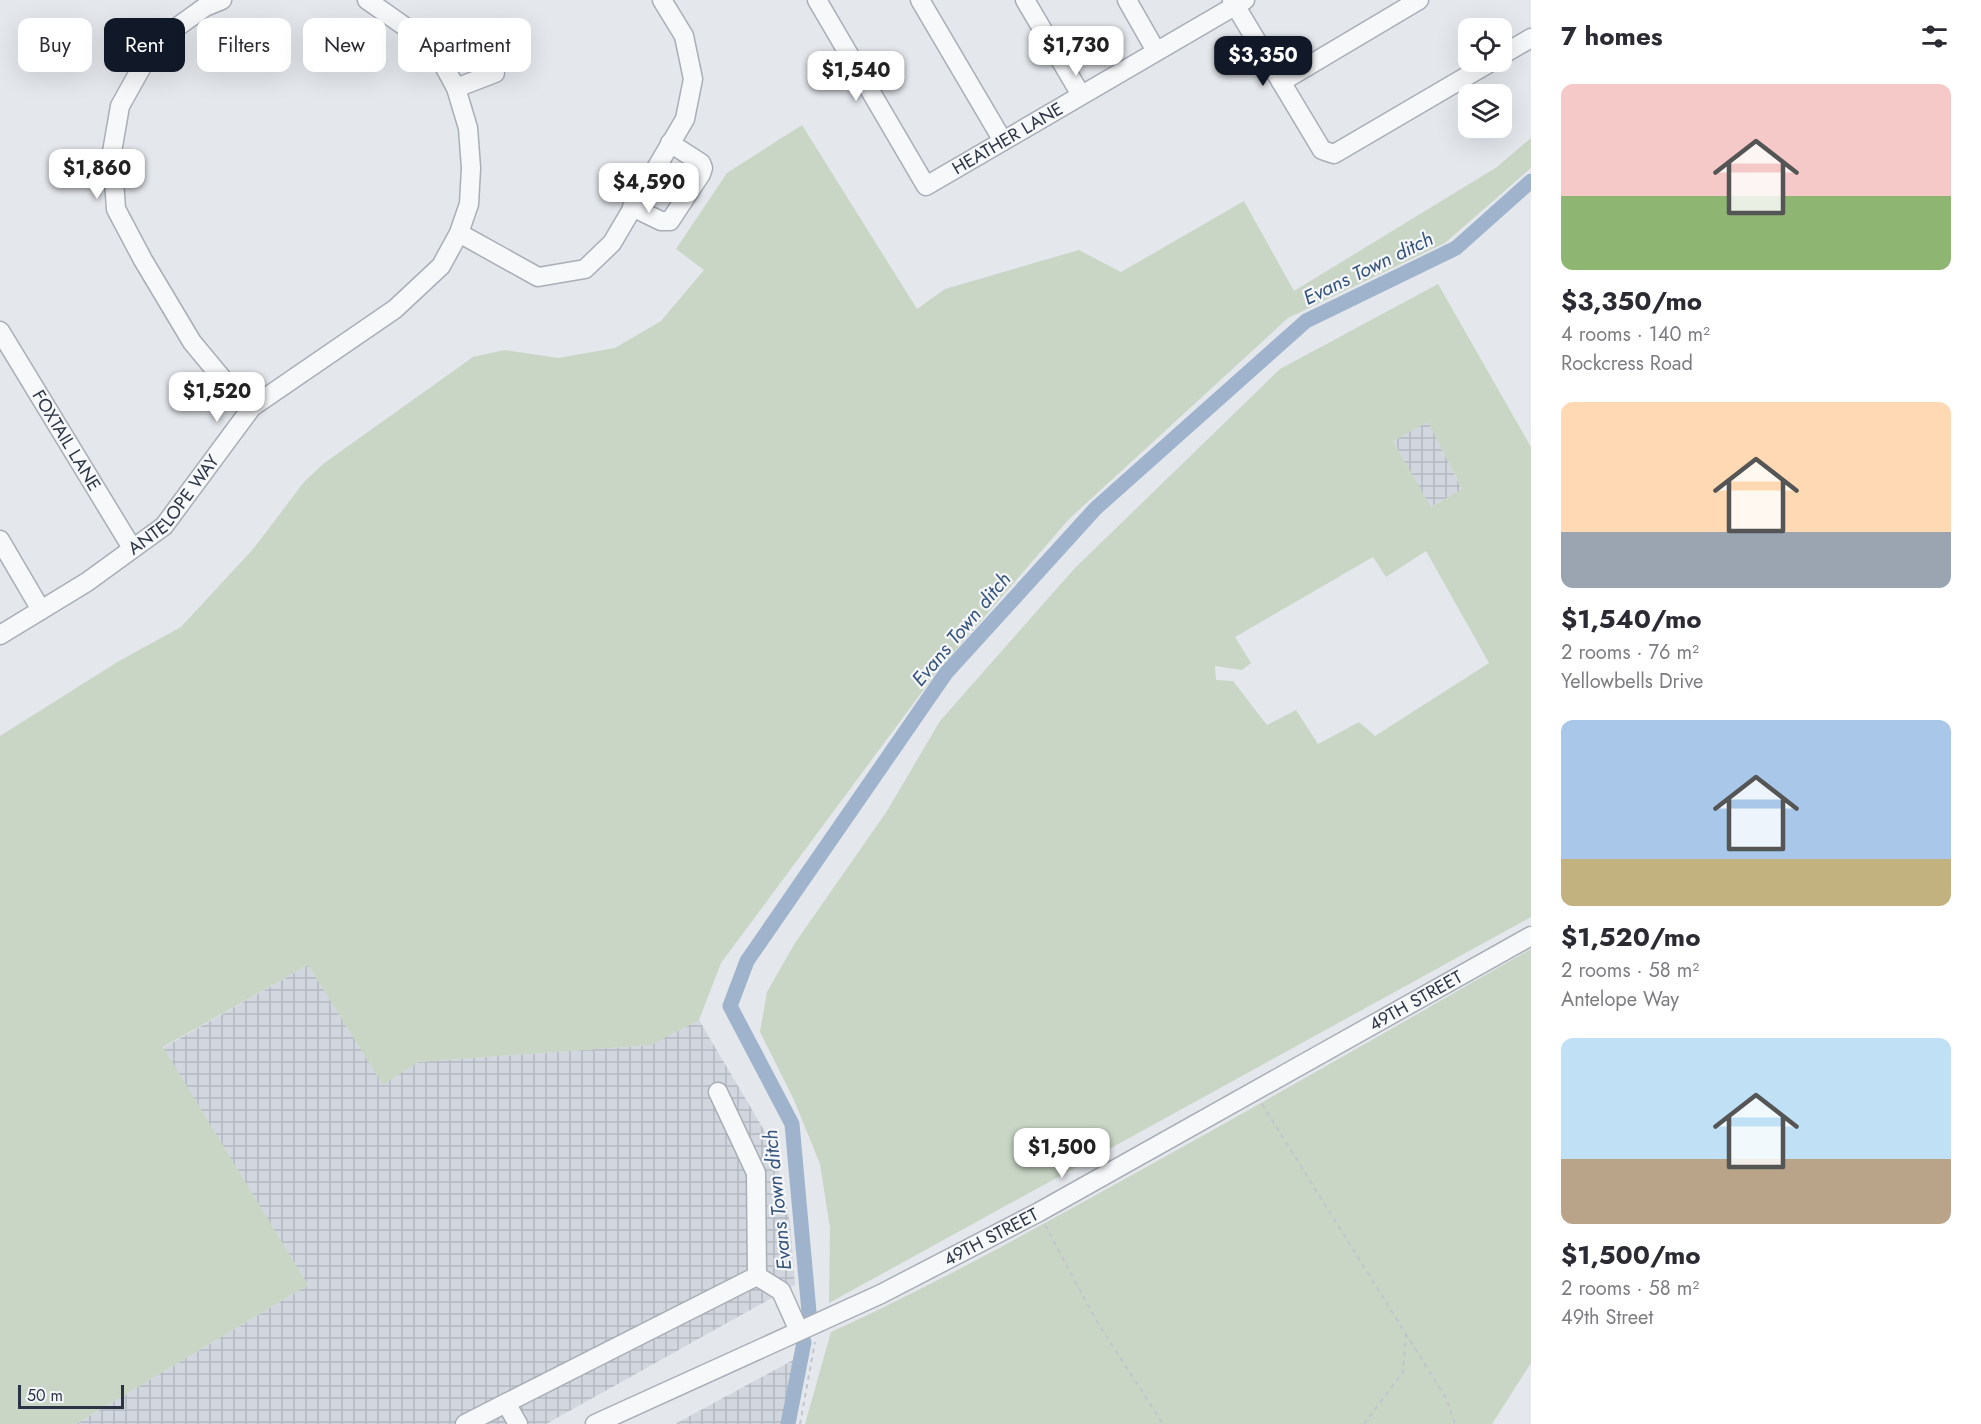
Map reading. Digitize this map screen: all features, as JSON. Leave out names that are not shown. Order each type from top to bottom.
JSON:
[{"type":"street","points":[[222,0],[205,8],[173,30],[144,63],[120,106],[112,153],[116,208],[192,342],[226,383],[252,406]]},
{"type":"street","name":"ANTELOPE WAY","points":[[0,635],[87,582],[164,526],[252,406],[395,309],[441,266],[459,233],[469,204],[471,168],[468,128],[456,88],[444,66],[414,33],[367,0]]},
{"type":"street","points":[[459,233],[538,277],[585,269],[612,243],[685,119],[693,79],[684,36],[662,0]]},
{"type":"street","name":"HEATHER LANE","points":[[817,0],[926,186],[1237,2]]},
{"type":"street","points":[[920,0],[1002,141]]},
{"type":"street","points":[[1024,0],[1081,95]]},
{"type":"street","points":[[1127,0],[1156,51]]},
{"type":"street","points":[[1281,82],[1419,0]]},
{"type":"street","points":[[1237,2],[1322,150],[1334,154],[1474,72]]},
{"type":"street","points":[[1512,49],[1531,38]]},
{"type":"street","points":[[456,88],[495,73]]},
{"type":"street","points":[[632,207],[661,221],[670,221],[701,174],[703,168],[701,163],[670,143]]},
{"type":"street","name":"FOXTAIL LANE","points":[[0,331],[132,548]]},
{"type":"street","points":[[0,540],[41,610]]},
{"type":"street","name":"49TH STREET","points":[[595,1424],[882,1294],[1038,1212],[1531,936]]},
{"type":"street","points":[[718,1092],[756,1173],[757,1276]]},
{"type":"street","points":[[757,1276],[782,1291],[799,1331]]},
{"type":"street","points":[[465,1424],[757,1276]]},
{"type":"street","points":[[506,1403],[518,1424]]},
{"type":"path","points":[[1254,1092],[1446,1398],[1455,1424]]},
{"type":"path","points":[[1038,1212],[1096,1320],[1163,1424]]},
{"type":"path","points":[[800,1424],[819,1322]]},
{"type":"path","points":[[1364,1424],[1403,1372],[1406,1335]]},
{"type":"shaded area","points":[[1428,421],[1462,490],[1430,507],[1393,441]]},
{"type":"shaded area","points":[[308,965],[383,1084],[418,1062],[650,1045],[699,1020],[774,1147],[790,1222],[795,1285],[546,1424],[76,1424],[308,1285],[163,1048]]},
{"type":"shaded area","points":[[795,1359],[783,1424],[675,1424]]},
{"type":"green space","points":[[802,125],[917,309],[945,289],[1079,250],[1121,272],[1244,201],[1294,291],[1497,167],[1531,138],[1531,168],[1445,243],[1288,318],[1069,519],[936,673],[721,963],[699,1020],[651,1045],[418,1062],[383,1085],[308,965],[163,1047],[308,1285],[76,1424],[0,1424],[0,736],[119,661],[181,627],[254,548],[304,482],[323,464],[473,357],[504,350],[558,358],[615,348],[661,321],[704,270],[676,249],[727,173]]},
{"type":"green space","points":[[1438,284],[1531,447],[1531,917],[829,1303],[830,1228],[820,1164],[794,1100],[760,1032],[767,992],[795,943],[887,811],[940,721],[1074,569],[1280,369]],"holes":[[[1428,422],[1462,489],[1431,507],[1393,441]],[[1426,551],[1489,663],[1375,736],[1359,722],[1318,744],[1296,710],[1267,725],[1233,681],[1216,680],[1215,666],[1242,670],[1251,663],[1235,637],[1373,557],[1386,577]]]},
{"type":"green space","points":[[1531,949],[1531,1363],[1492,1424],[805,1424],[831,1332],[945,1276],[1058,1216]]},
{"type":"waterway","name":"Evans Town ditch","points":[[809,1312],[792,1124],[730,1006],[747,961],[946,673],[1096,508],[1306,321],[1456,248],[1531,181]]},
{"type":"waterway","name":"Evans Town ditch","points":[[788,1424],[804,1342]]}]
